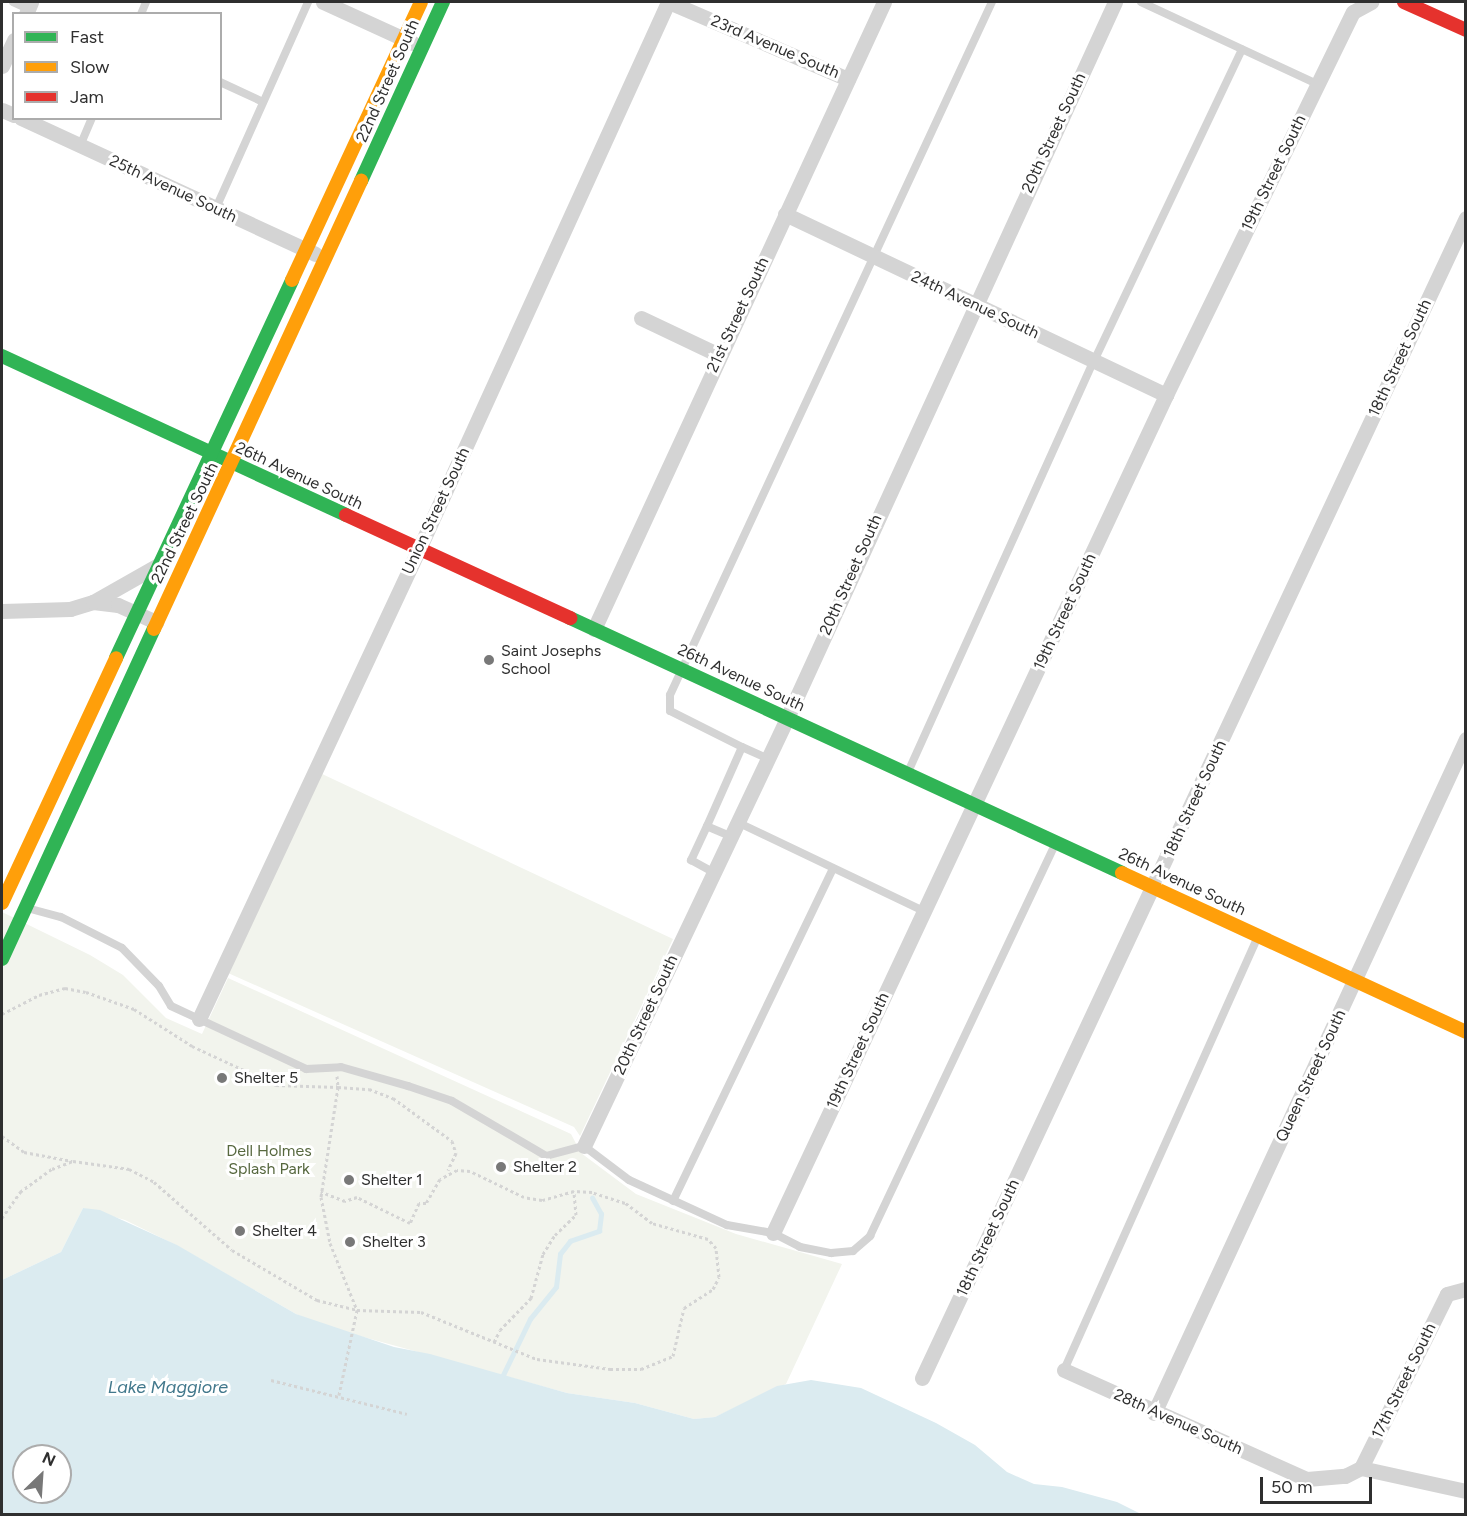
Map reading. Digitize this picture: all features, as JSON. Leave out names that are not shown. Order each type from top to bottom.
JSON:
[{"type":"street","points":[[322,2],[421,47]]},
{"type":"street","name":"22nd Street South","points":[[2,899],[421,2]]},
{"type":"street","name":"22nd Street South","points":[[2,959],[156,622],[232,464],[442,2]]},
{"type":"street","name":"23rd Avenue South","points":[[668,2],[848,79]]},
{"type":"street","name":"Union Street South","points":[[199,1019],[419,549],[668,2]]},
{"type":"street","name":"21st Street South","points":[[594,629],[884,2]]},
{"type":"street","name":"20th Street South","points":[[584,1146],[787,718],[974,304],[1115,2]]},
{"type":"street","name":"19th Street South","points":[[773,1233],[1166,395],[1317,84],[1353,12],[1371,2]]},
{"type":"street","points":[[1404,2],[1466,30]]},
{"type":"street","points":[[2,66],[12,44]]},
{"type":"street","name":"25th Avenue South","points":[[25,120],[306,249],[325,260]]},
{"type":"street","name":"24th Avenue South","points":[[785,214],[1166,395]]},
{"type":"street","name":"18th Street South","points":[[922,1378],[1154,888],[1466,218]]},
{"type":"street","points":[[641,318],[719,355]]},
{"type":"street","name":"26th Avenue South","points":[[2,356],[232,464],[682,668],[1466,1032]]},
{"type":"street","points":[[2,610],[70,609],[93,602],[158,564]]},
{"type":"street","points":[[93,602],[136,613],[156,622]]},
{"type":"street","name":"Queen Street South","points":[[1154,1413],[1466,739]]},
{"type":"street","points":[[2,899],[27,908]]},
{"type":"street","name":"17th Street South","points":[[1360,1468],[1447,1294],[1466,1289]]},
{"type":"street","name":"28th Avenue South","points":[[1065,1370],[1154,1413],[1307,1479],[1345,1476],[1360,1468]]},
{"type":"street","points":[[1360,1468],[1466,1491]]},
{"type":"lane","points":[[13,2],[28,8]]},
{"type":"lane","points":[[216,208],[308,2]]},
{"type":"lane","points":[[767,758],[670,711],[670,695],[992,2]]},
{"type":"lane","points":[[1141,2],[1317,84]]},
{"type":"lane","points":[[907,773],[1094,361],[1242,49]]},
{"type":"lane","points":[[222,83],[263,102]]},
{"type":"lane","points":[[80,146],[91,120]]},
{"type":"lane","points":[[713,872],[691,860],[742,747]]},
{"type":"lane","points":[[737,822],[924,911]]},
{"type":"lane","points":[[707,826],[730,836]]},
{"type":"lane","points":[[27,908],[61,917],[122,948],[159,986],[171,1006],[306,1070],[341,1067],[452,1101],[546,1156],[584,1146],[629,1180],[727,1225],[773,1233],[800,1246],[831,1253],[853,1251],[870,1236],[1056,842]]},
{"type":"lane","points":[[673,1201],[833,868]]},
{"type":"lane","points":[[1065,1370],[1258,936]]},
{"type":"path","points":[[2,1014],[39,995],[65,988],[86,992],[134,1009],[192,1046],[276,1085],[369,1089],[415,1112],[452,1141],[456,1153],[447,1172],[426,1203],[419,1203],[410,1223],[357,1197],[345,1201],[321,1192]]},
{"type":"path","points":[[338,1087],[321,1192],[330,1243],[357,1310],[339,1395]]},
{"type":"path","points":[[2,1136],[24,1152],[142,1174],[232,1250],[272,1271],[300,1293],[357,1310],[421,1312],[537,1359],[610,1369],[641,1369],[658,1364],[673,1356],[678,1345],[684,1308],[713,1289],[719,1277],[716,1248],[708,1239],[651,1223],[610,1197],[574,1191],[542,1200],[524,1197],[470,1171],[447,1172]]},
{"type":"path","points":[[2,1218],[34,1180],[74,1161]]},
{"type":"path","points":[[494,1342],[500,1330],[531,1298],[549,1245],[576,1215],[574,1191]]},
{"type":"path","points":[[271,1380],[339,1395],[407,1414]]},
{"type":"green space","points":[[320,773],[673,939],[580,1136],[574,1127],[228,973]]},
{"type":"green space","name":"Dell Holmes Splash Park","points":[[2,912],[90,955],[123,975],[166,1018],[202,1034],[228,978],[571,1134],[581,1153],[636,1194],[736,1234],[842,1264],[786,1384],[715,1417],[694,1419],[635,1403],[567,1393],[327,1327],[296,1314],[176,1245],[125,1220],[83,1208],[61,1252],[2,1280]]},
{"type":"water","name":"Lake Maggiore","points":[[83,1208],[100,1210],[177,1245],[296,1314],[394,1347],[430,1354],[567,1393],[635,1403],[694,1419],[715,1417],[777,1386],[811,1380],[861,1388],[936,1423],[975,1445],[1007,1472],[1034,1484],[1062,1487],[1117,1502],[1141,1514],[2,1514],[2,1280],[61,1252]]},
{"type":"waterway","points":[[503,1375],[530,1319],[556,1287],[560,1254],[570,1241],[599,1231],[601,1214],[592,1198]]},
{"type":"traffic: fast","points":[[361,181],[443,2]]},
{"type":"traffic: fast","points":[[116,658],[292,280]]},
{"type":"traffic: fast","points":[[2,356],[346,515]]},
{"type":"traffic: fast","points":[[570,618],[1122,873]]},
{"type":"traffic: fast","points":[[2,959],[154,629]]},
{"type":"traffic: slow","points":[[292,280],[421,2]]},
{"type":"traffic: slow","points":[[154,629],[361,181]]},
{"type":"traffic: slow","points":[[2,903],[116,658]]},
{"type":"traffic: slow","points":[[1122,873],[1466,1032]]},
{"type":"traffic: jam","points":[[1404,2],[1466,30]]},
{"type":"traffic: jam","points":[[346,515],[570,618]]},
{"type":"place","name":"Saint Josephs School","points":[[489,660]]},
{"type":"place","name":"Shelter 5","points":[[222,1078]]},
{"type":"place","name":"Shelter 2","points":[[501,1167]]},
{"type":"place","name":"Shelter 1","points":[[349,1180]]},
{"type":"place","name":"Shelter 4","points":[[240,1231]]},
{"type":"place","name":"Shelter 3","points":[[350,1242]]}]
